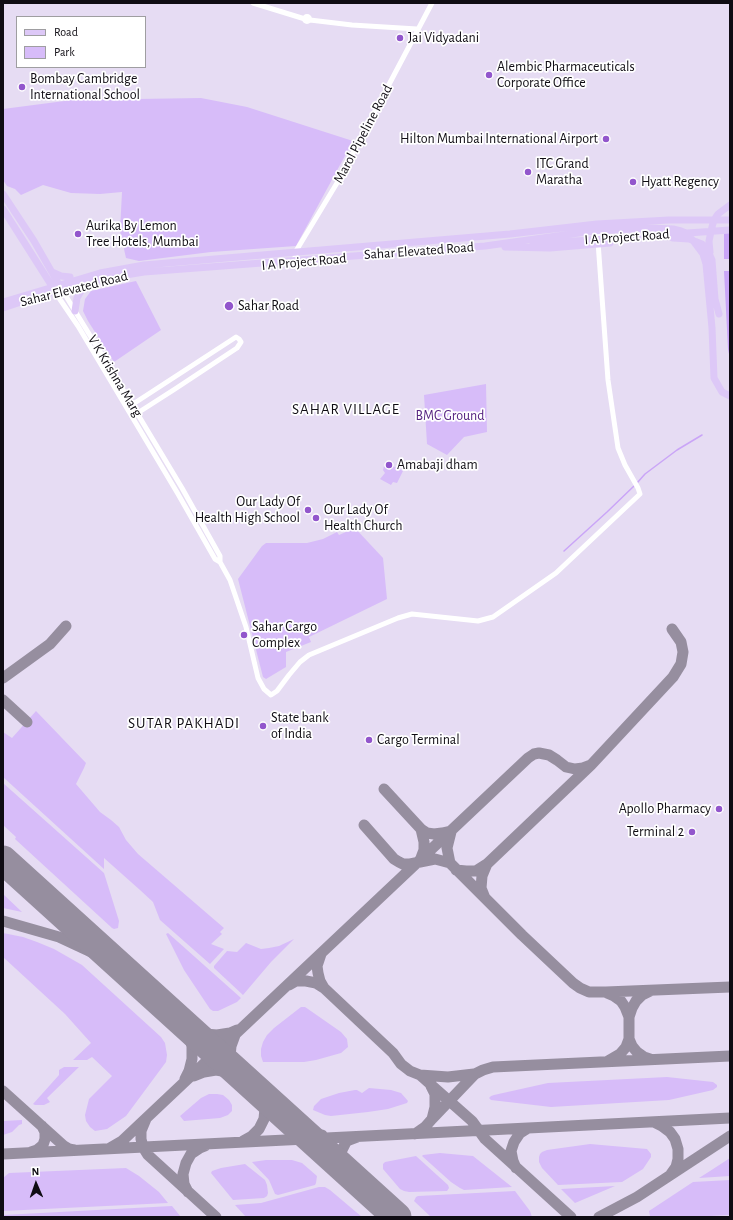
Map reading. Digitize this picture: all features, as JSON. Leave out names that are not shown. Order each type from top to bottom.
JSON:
[{"type":"main road","name":"V K Krishna Marg","points":[[3,194],[52,272],[53,282]]},
{"type":"main road","points":[[712,328],[715,313],[709,241],[712,227],[718,214],[730,205]]},
{"type":"main road","name":"V K Krishna Marg","points":[[3,209],[60,294]]},
{"type":"main road","points":[[53,282],[129,265],[158,261],[424,242],[566,223],[691,216],[728,219]]},
{"type":"main road","name":"Sahar Elevated Road","points":[[3,302],[100,273],[144,266],[510,234],[597,224],[668,220],[728,219]]},
{"type":"main road","name":"Sahar Elevated Road","points":[[3,308],[48,293],[93,281],[144,272],[485,246],[594,231],[650,228],[681,231],[688,234],[703,254],[706,264],[712,328],[714,378],[722,392],[730,396]]},
{"type":"main road","name":"I A Project Road","points":[[60,294],[113,279],[144,274],[294,264],[597,239],[730,230]]},
{"type":"main road","points":[[485,246],[550,248],[652,239],[689,239],[702,244],[707,249],[712,260],[715,299],[719,314]]},
{"type":"main road","points":[[52,272],[61,276],[70,277]]},
{"type":"main road","points":[[75,311],[77,298],[84,286]]},
{"type":"street","points":[[253,3],[307,20],[352,26],[417,29]]},
{"type":"street","name":"Marol Pipeline Road","points":[[294,264],[296,251],[337,183],[432,3]]},
{"type":"street","points":[[597,221],[597,239]]},
{"type":"street","name":"V K Krishna Marg","points":[[60,294],[75,311],[132,404],[216,559],[220,562],[230,580],[246,627],[258,678],[264,690],[271,695],[277,691],[288,675],[309,654],[398,618],[412,614],[478,621],[493,617],[556,573],[640,494],[624,465],[618,448],[608,380],[597,239]]},
{"type":"street","name":"V K Krishna Marg","points":[[60,294],[126,408],[179,490]]},
{"type":"street","points":[[126,408],[236,337],[241,342],[238,348],[132,417]]},
{"type":"green space","points":[[201,98],[247,107],[353,141],[296,246],[211,252],[139,261],[126,258],[120,231],[122,192],[100,194],[71,193],[43,185],[21,195],[15,189],[7,186],[3,180],[3,109],[72,100]]},
{"type":"green space","points":[[136,281],[161,330],[114,362],[83,311],[85,299],[91,291]]},
{"type":"green space","name":"BMC Ground","points":[[486,384],[487,432],[464,437],[447,455],[427,444],[424,395]]},
{"type":"green space","points":[[384,466],[390,470],[393,466],[403,471],[397,483],[393,482],[391,485],[380,479],[385,473],[383,470]]},
{"type":"green space","points":[[355,528],[383,558],[387,599],[309,637],[311,642],[286,652],[286,667],[266,679],[263,677],[238,579],[262,546],[266,543],[307,543],[323,539],[337,532],[339,535]]},
{"type":"green space","points":[[36,711],[86,763],[76,784],[100,812],[119,827],[126,840],[138,854],[224,928],[220,932],[222,934],[211,944],[224,949],[210,964],[160,920],[153,902],[140,890],[104,858],[104,869],[3,777],[3,732],[12,738]]},
{"type":"green space","points":[[3,783],[104,873],[119,921],[118,928],[112,928],[15,839],[16,837],[3,825]]},
{"type":"green space","points":[[3,894],[22,912],[3,908]]},
{"type":"green space","points":[[3,933],[23,937],[37,942],[54,949],[82,965],[161,1037],[165,1043],[167,1055],[166,1062],[126,1116],[107,1129],[95,1131],[86,1121],[85,1115],[89,1099],[112,1076],[92,1057],[87,1060],[73,1060],[91,1043],[65,1014],[3,957]]},
{"type":"green space","points":[[168,933],[241,998],[237,1002],[218,1011],[213,1011],[210,1009],[184,970],[166,934]]},
{"type":"green space","points":[[294,939],[271,962],[243,995],[214,968],[214,966],[227,951],[237,952],[246,943],[261,949],[279,946]]},
{"type":"green space","points":[[301,1007],[305,1007],[341,1032],[347,1039],[348,1047],[341,1053],[316,1060],[304,1062],[263,1062],[261,1049],[267,1035]]},
{"type":"green space","points":[[64,1067],[79,1067],[47,1098],[50,1102],[44,1105],[33,1104],[59,1075],[59,1070]]},
{"type":"green space","points":[[667,1077],[713,1082],[717,1085],[717,1087],[713,1090],[669,1100],[551,1107],[491,1100],[489,1098],[494,1095],[548,1083]]},
{"type":"green space","points":[[369,1088],[391,1090],[401,1093],[408,1101],[407,1103],[388,1109],[331,1116],[313,1110],[314,1106],[321,1099],[355,1090],[362,1093]]},
{"type":"green space","points":[[209,1094],[223,1095],[232,1105],[232,1111],[228,1115],[220,1118],[184,1121],[180,1116],[201,1098]]},
{"type":"green space","points":[[22,1120],[22,1124],[12,1132],[3,1135],[3,1121]]},
{"type":"green space","points":[[590,1144],[647,1149],[651,1154],[651,1157],[643,1169],[622,1182],[558,1185],[542,1168],[539,1162],[540,1154],[547,1150]]},
{"type":"green space","points":[[440,1153],[473,1156],[512,1187],[464,1190],[451,1182],[422,1156]]},
{"type":"green space","points":[[416,1156],[448,1185],[449,1188],[447,1191],[404,1191],[400,1189],[383,1169],[383,1164],[385,1162]]},
{"type":"green space","points":[[730,1158],[730,1176],[699,1178],[710,1171]]},
{"type":"green space","points":[[266,1160],[292,1160],[302,1163],[317,1176],[316,1183],[315,1185],[278,1195],[275,1194],[269,1180],[252,1162]]},
{"type":"green space","points":[[245,1164],[265,1180],[268,1193],[264,1198],[233,1200],[211,1173],[212,1171],[221,1168]]},
{"type":"green space","points":[[126,1168],[159,1192],[168,1203],[3,1211],[3,1178],[9,1173]]},
{"type":"green space","points":[[730,1180],[730,1215],[691,1217],[650,1216],[649,1211],[693,1182]]},
{"type":"green space","points":[[615,1186],[575,1203],[561,1189]]},
{"type":"green space","points":[[319,1187],[325,1187],[330,1190],[362,1217],[246,1217],[235,1205],[261,1203]]},
{"type":"green space","points":[[515,1191],[530,1211],[532,1217],[431,1217],[414,1201],[418,1196]]},
{"type":"green space","points":[[172,1206],[181,1217],[3,1217],[3,1215]]},
{"type":"shaded area","points":[[724,233],[730,233],[730,259],[724,259]]},
{"type":"shaded area","points":[[724,271],[730,271],[730,359],[728,349]]},
{"type":"waterway","points":[[637,483],[645,474],[677,450],[702,435]]},
{"type":"waterway","points":[[564,551],[634,486]]},
{"type":"taxiway","points":[[3,678],[50,644],[66,626]]},
{"type":"taxiway","points":[[485,898],[481,888],[482,876],[487,864],[591,765],[673,677],[681,664],[683,652],[681,642],[672,629]]},
{"type":"taxiway","points":[[3,700],[27,722]]},
{"type":"taxiway","points":[[110,1148],[122,1141],[528,758],[539,753],[549,755],[566,767],[575,769],[591,765]]},
{"type":"taxiway","points":[[384,789],[421,829],[424,842],[424,850],[421,858]]},
{"type":"taxiway","points":[[364,825],[394,859],[403,864],[435,859],[450,863]]},
{"type":"taxiway","points":[[421,829],[427,833],[434,834],[451,831]]},
{"type":"taxiway","points":[[451,832],[447,848],[450,863],[522,935],[580,988],[589,992],[606,992],[730,987]]},
{"type":"taxiway","points":[[456,870],[476,871],[487,864]]},
{"type":"taxiway","points":[[3,921],[59,937],[117,964]]},
{"type":"taxiway","points":[[321,954],[317,966],[320,981],[324,988]]},
{"type":"taxiway","points":[[289,985],[296,981],[306,981],[316,983],[324,988],[393,1053],[401,1064],[410,1071],[420,1075],[472,1121],[485,1139],[571,1217]]},
{"type":"taxiway","points":[[629,1017],[636,1001],[642,995],[650,991]]},
{"type":"taxiway","points":[[607,993],[621,1001],[625,1007],[629,1017],[629,1039],[632,1046],[637,1052],[650,1059]]},
{"type":"taxiway","points":[[182,1022],[192,1030],[205,1034],[217,1035],[230,1033],[237,1030]]},
{"type":"taxiway","points":[[183,1025],[192,1046],[192,1059],[185,1079]]},
{"type":"taxiway","points":[[235,1035],[231,1046],[230,1057],[233,1067],[240,1075]]},
{"type":"taxiway","points":[[608,1061],[620,1054],[626,1047],[629,1039]]},
{"type":"taxiway","points":[[432,1119],[475,1074],[493,1067],[730,1056]]},
{"type":"taxiway","points":[[194,1076],[204,1072],[216,1070],[240,1075]]},
{"type":"taxiway","points":[[420,1075],[448,1077],[474,1074]]},
{"type":"taxiway","points":[[415,1134],[425,1127],[432,1119],[435,1107],[435,1094],[431,1086]]},
{"type":"taxiway","points":[[243,1141],[252,1136],[259,1129],[264,1119],[265,1108],[262,1098],[256,1089]]},
{"type":"taxiway","points":[[3,1091],[64,1146],[74,1150]]},
{"type":"taxiway","points":[[3,1154],[730,1118]]},
{"type":"taxiway","points":[[146,1119],[141,1131],[141,1139],[143,1147],[148,1155],[216,1217]]},
{"type":"taxiway","points":[[292,1121],[304,1129],[317,1135],[322,1135]]},
{"type":"taxiway","points":[[654,1122],[670,1132],[675,1139],[678,1149],[678,1159],[676,1167],[671,1174]]},
{"type":"taxiway","points":[[31,1152],[37,1150],[43,1145],[45,1132],[42,1126]]},
{"type":"taxiway","points":[[516,1168],[511,1151],[514,1142],[520,1133],[528,1128]]},
{"type":"taxiway","points":[[599,1217],[637,1197],[730,1136]]},
{"type":"taxiway","points":[[349,1174],[344,1168],[340,1154],[346,1142],[357,1137]]},
{"type":"taxiway","points":[[188,1192],[184,1184],[183,1174],[186,1163],[191,1154],[205,1146]]},
{"type":"runway","points":[[3,860],[397,1217]]},
{"type":"place","name":"Jai Vidyadani","points":[[400,38]]},
{"type":"place","name":"Alembic Pharmaceuticals Corporate Office","points":[[489,75]]},
{"type":"place","name":"Bombay Cambridge International School","points":[[22,87]]},
{"type":"place","name":"Hilton Mumbai International Airport","points":[[606,139]]},
{"type":"place","name":"ITC Grand Maratha","points":[[528,172]]},
{"type":"place","name":"Hyatt Regency","points":[[633,182]]},
{"type":"place","name":"Aurika By Lemon Tree Hotels, Mumbai","points":[[78,234]]},
{"type":"place","name":"Sahar Road","points":[[229,306]]},
{"type":"place","name":"Amabaji dham","points":[[389,465]]},
{"type":"place","name":"Our Lady Of Health High School","points":[[308,510]]},
{"type":"place","name":"Our Lady Of Health Church","points":[[316,518]]},
{"type":"place","name":"Sahar Cargo Complex","points":[[244,635]]},
{"type":"place","name":"State bank of India","points":[[263,726]]},
{"type":"place","name":"Cargo Terminal","points":[[369,740]]},
{"type":"place","name":"Apollo Pharmacy","points":[[719,809]]},
{"type":"place","name":"Terminal 2","points":[[692,832]]},
{"type":"district","name":"SAHAR VILLAGE","points":[[346,409]]},
{"type":"district","name":"SUTAR PAKHADI","points":[[184,723]]}]
